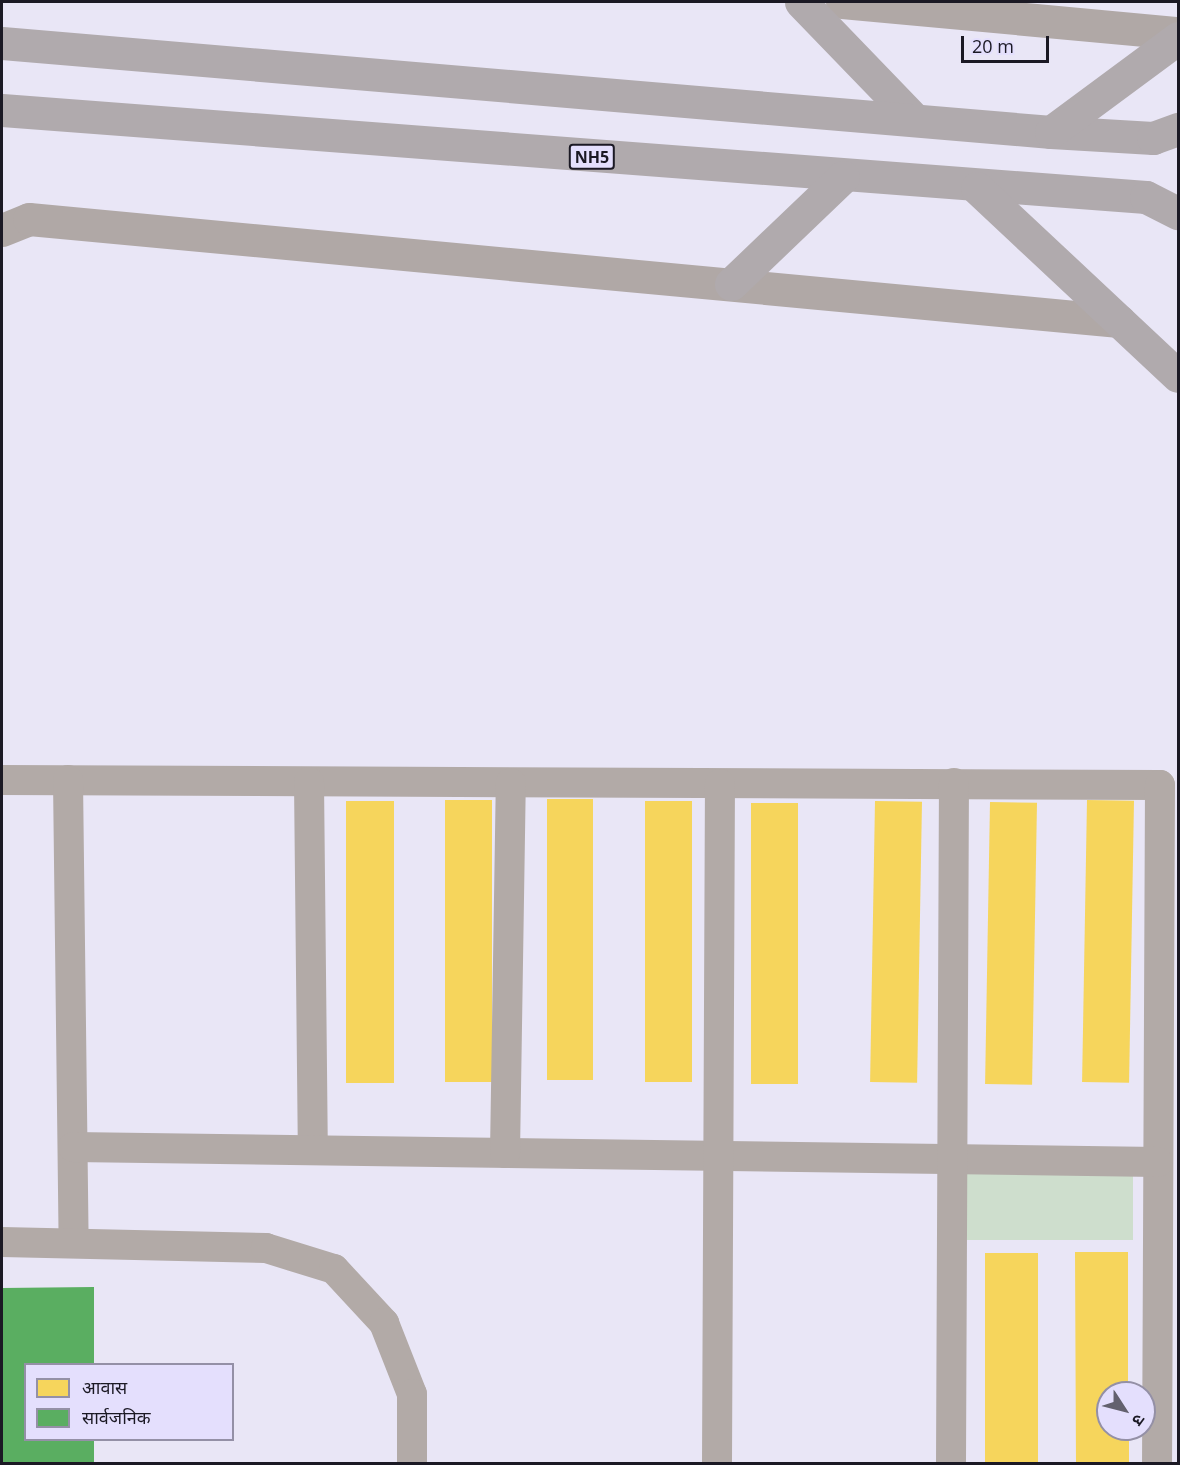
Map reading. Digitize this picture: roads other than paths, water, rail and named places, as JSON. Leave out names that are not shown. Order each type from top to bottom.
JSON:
[{"type":"highway","points":[[801,2],[912,117]]},
{"type":"highway","points":[[1051,132],[1179,38]]},
{"type":"highway","points":[[2,43],[912,117],[1051,132],[1154,138],[1179,129]]},
{"type":"highway","name":"NH5","points":[[2,110],[977,188],[1146,197],[1179,213]]},
{"type":"highway","points":[[731,284],[843,177]]},
{"type":"highway","points":[[977,188],[1179,376]]},
{"type":"street","points":[[842,2],[1179,33]]},
{"type":"street","points":[[2,230],[29,219],[1119,321]]},
{"type":"street","points":[[2,780],[1160,785],[1157,1464]]},
{"type":"street","points":[[68,780],[74,1243]]},
{"type":"street","points":[[309,782],[313,1150]]},
{"type":"street","points":[[505,1153],[511,783]]},
{"type":"street","points":[[951,1464],[954,783]]},
{"type":"street","points":[[717,1464],[720,784]]},
{"type":"street","points":[[73,1147],[1158,1162]]},
{"type":"street","points":[[2,1242],[266,1248],[334,1269],[388,1333],[412,1394],[412,1464]]}]
